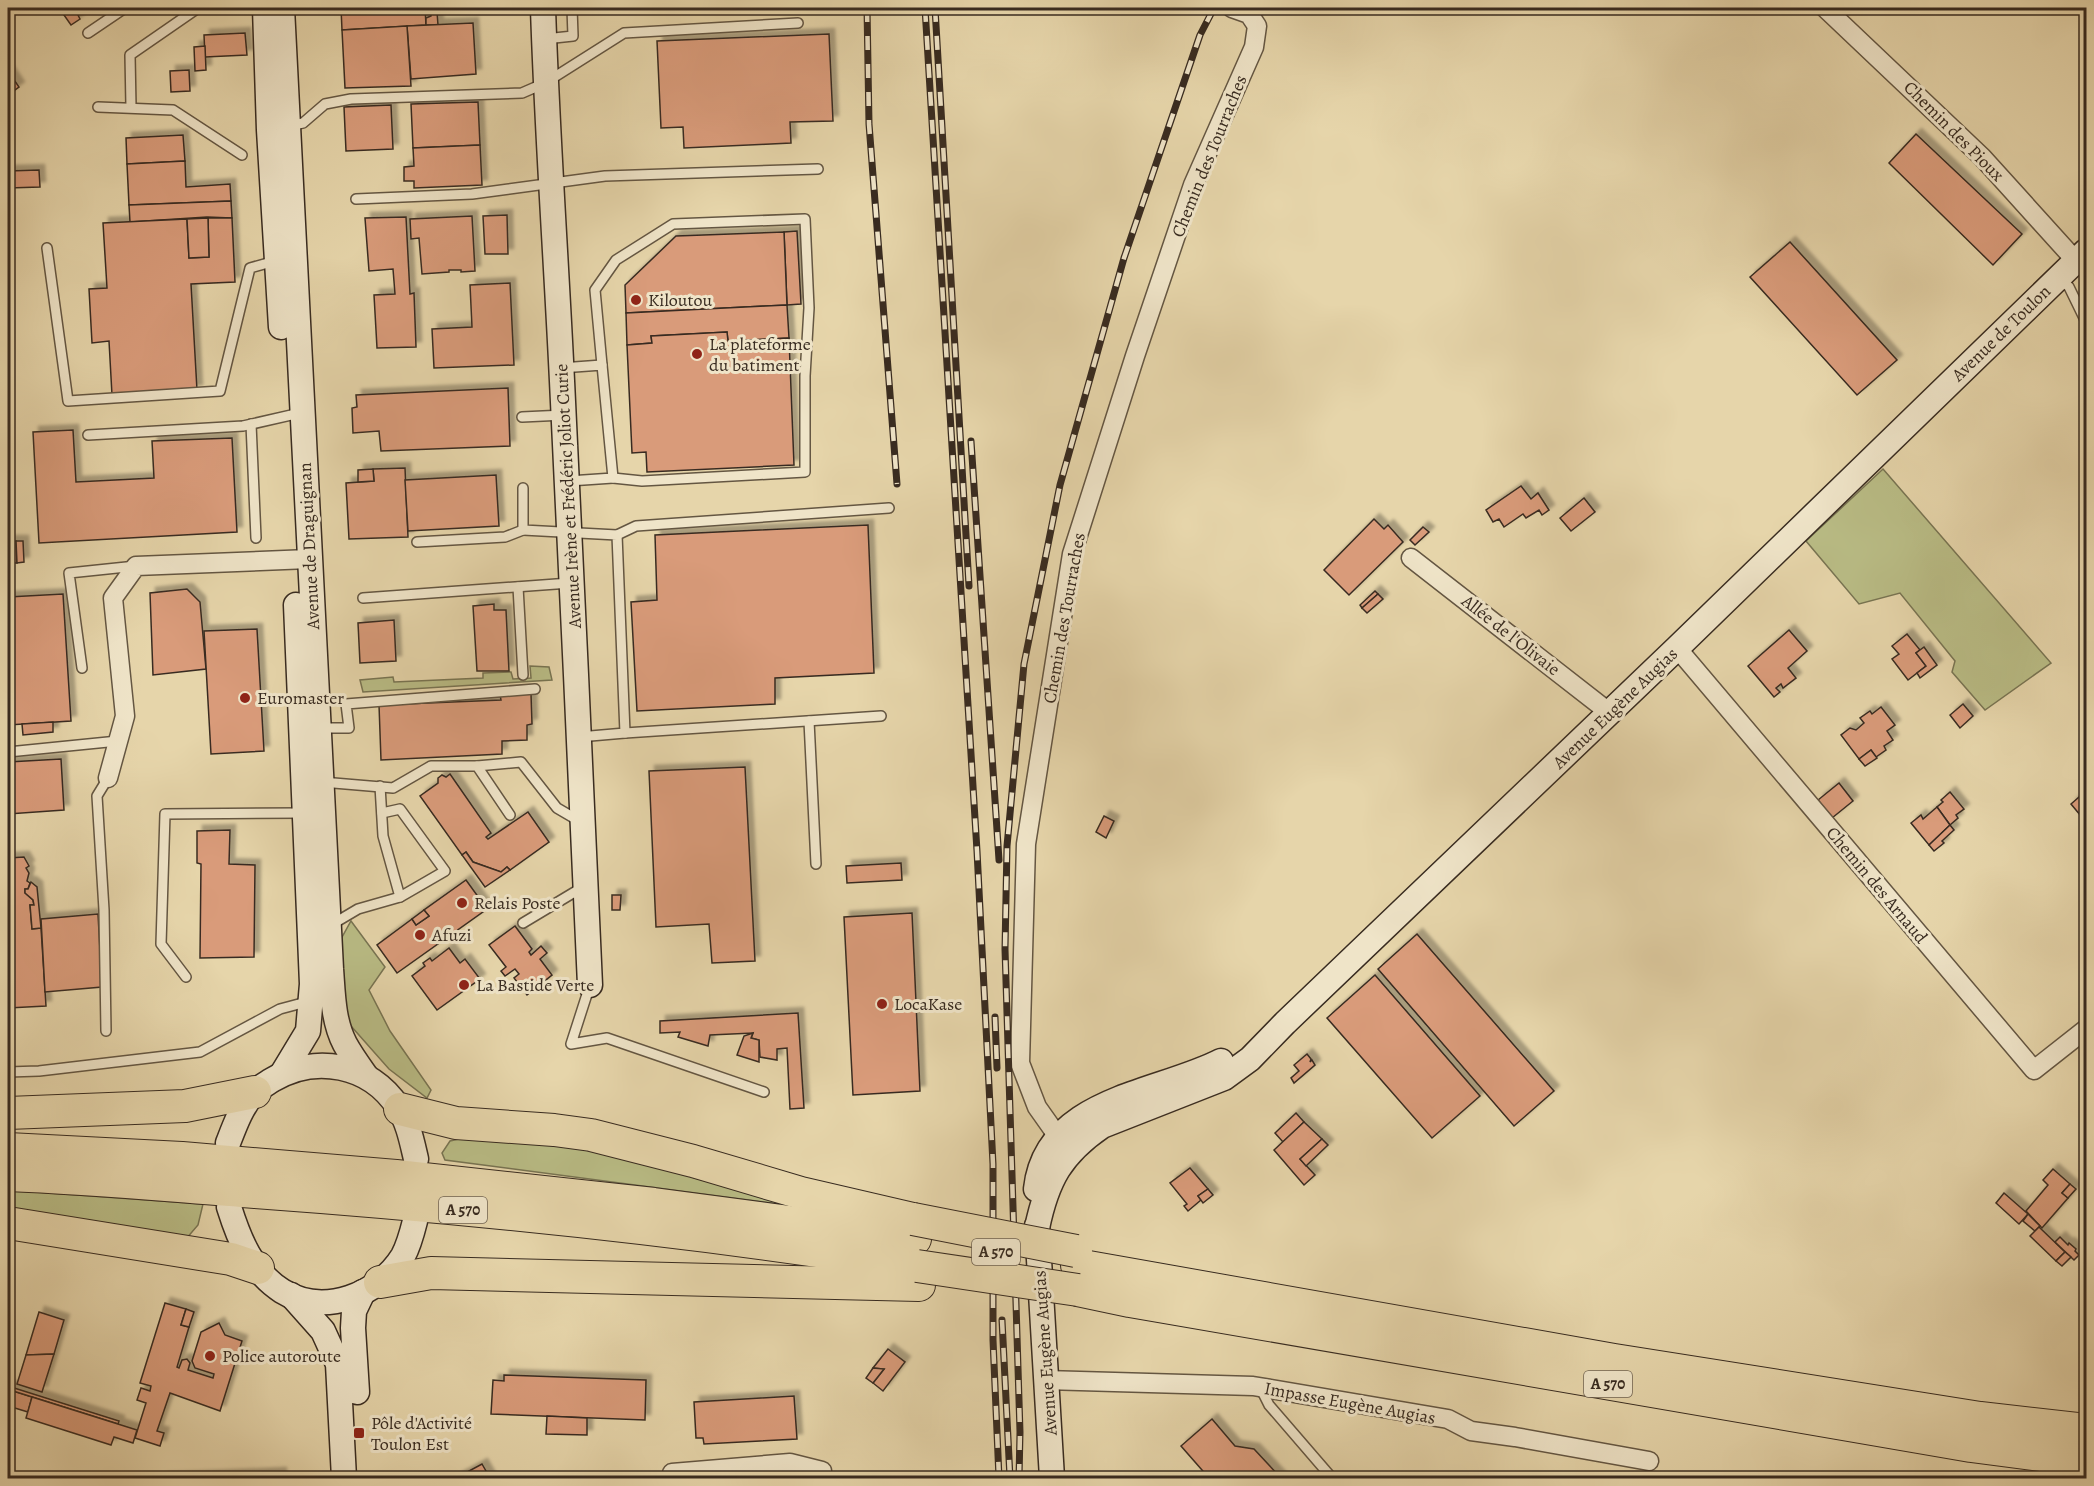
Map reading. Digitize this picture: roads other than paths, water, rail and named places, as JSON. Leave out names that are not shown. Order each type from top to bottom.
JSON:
[{"type":"highway","points":[[8,1113],[185,1106],[255,1092]]},
{"type":"highway","points":[[400,1108],[456,1124],[554,1130],[591,1135],[662,1152],[801,1193],[916,1252]]},
{"type":"highway","name":"A 570","points":[[8,1149],[182,1158],[396,1176],[654,1204],[916,1252],[1077,1278],[1227,1292],[1614,1360],[1980,1418],[2086,1430]]},
{"type":"highway","name":"A 570","points":[[8,1175],[395,1202],[645,1230],[916,1252]]},
{"type":"highway","points":[[8,1223],[231,1259],[258,1268]]},
{"type":"highway","points":[[371,1287],[431,1273],[916,1252],[1077,1278]]},
{"type":"highway","name":"A 570","points":[[1077,1278],[1130,1301],[1960,1444],[2086,1461]]},
{"type":"main road","name":"Avenue de Draguignan","points":[[265,8],[278,128],[286,259],[314,813],[329,926],[334,1012],[345,1044],[366,1076]]},
{"type":"main road","name":"Avenue de Draguignan","points":[[278,128],[282,8]]},
{"type":"main road","name":"Avenue Irène et Frédéric Joliot Curie","points":[[543,8],[590,985]]},
{"type":"main road","name":"Avenue de Toulon","points":[[1942,391],[2074,263]]},
{"type":"main road","name":"Avenue Eugène Augias","points":[[1052,1479],[1034,1205],[1037,1182],[1045,1156],[1064,1145],[1084,1115],[1105,1104],[1217,1063],[1285,1023],[1610,713],[1942,391]]},
{"type":"main road","name":"Avenue de Draguignan","points":[[282,1074],[308,1031],[312,984],[314,813]]},
{"type":"main road","points":[[228,1143],[244,1105],[255,1092],[282,1074],[303,1067],[322,1065],[352,1069],[366,1076],[385,1091],[400,1108],[416,1159]]},
{"type":"main road","points":[[229,1207],[246,1252],[258,1268],[281,1290],[311,1301],[329,1303],[371,1287]]},
{"type":"main road","points":[[361,1479],[354,1311],[371,1287],[403,1256],[415,1221]]},
{"type":"main road","points":[[291,1295],[323,1331],[338,1364],[344,1479]]},
{"type":"street","name":"Chemin des Tourraches","points":[[1064,1145],[1037,1107],[1020,1063],[1026,844],[1072,554],[1134,356],[1193,185],[1254,47],[1257,26],[1249,14],[1232,8]]},
{"type":"street","name":"Chemin des Pioux","points":[[1825,8],[1982,158],[2074,263]]},
{"type":"street","name":"Allée de l'Olivaie","points":[[1411,558],[1610,713]]},
{"type":"street","points":[[108,778],[125,716],[113,598],[136,566],[301,559]]},
{"type":"street","name":"Chemin des Arnaud","points":[[1677,648],[2034,1070],[2086,1029]]},
{"type":"street","name":"Impasse Eugène Augias","points":[[1045,1380],[1260,1387],[1448,1419],[1471,1431],[1649,1461]]},
{"type":"street","points":[[672,1479],[672,1473],[790,1463],[822,1471],[819,1479]]},
{"type":"lane","points":[[88,33],[125,8]]},
{"type":"lane","points":[[131,107],[130,55],[198,8]]},
{"type":"lane","points":[[544,39],[573,36],[572,8]]},
{"type":"lane","points":[[278,128],[303,123],[325,104],[351,99],[522,93],[545,83],[624,33],[798,23]]},
{"type":"lane","points":[[98,107],[173,110],[242,155]]},
{"type":"lane","points":[[356,199],[472,194],[605,176],[818,169]]},
{"type":"lane","points":[[567,481],[613,478],[642,481],[805,472],[805,376],[809,308],[805,219],[673,224],[616,260],[595,290],[613,478]]},
{"type":"lane","points":[[47,248],[68,401],[220,392],[250,268],[286,259]]},
{"type":"lane","points":[[2074,263],[2069,287],[2086,322]]},
{"type":"lane","points":[[561,368],[602,365]]},
{"type":"lane","points":[[88,435],[250,424],[294,415]]},
{"type":"lane","points":[[522,417],[564,415]]},
{"type":"lane","points":[[250,424],[256,538]]},
{"type":"lane","points":[[523,488],[523,530]]},
{"type":"lane","points":[[417,542],[505,537],[523,530],[617,535],[636,526],[889,508]]},
{"type":"lane","points":[[617,535],[625,733]]},
{"type":"lane","points":[[81,668],[69,573],[136,566]]},
{"type":"lane","points":[[363,598],[572,583]]},
{"type":"lane","points":[[518,587],[523,675]]},
{"type":"lane","points":[[310,728],[349,728],[346,704],[535,689]]},
{"type":"lane","points":[[579,737],[881,716]]},
{"type":"lane","points":[[809,721],[816,864]]},
{"type":"lane","points":[[8,752],[118,741]]},
{"type":"lane","points":[[312,782],[393,788],[431,766],[477,766],[521,762],[557,808],[583,823]]},
{"type":"lane","points":[[477,766],[510,815]]},
{"type":"lane","points":[[106,1031],[104,910],[97,796],[108,778]]},
{"type":"lane","points":[[380,786],[383,836],[400,897]]},
{"type":"lane","points":[[329,926],[358,909],[400,897],[445,871],[400,809],[382,813]]},
{"type":"lane","points":[[186,977],[161,944],[165,814],[314,813]]},
{"type":"lane","points":[[523,923],[585,886]]},
{"type":"lane","points":[[590,985],[571,1044],[607,1038],[764,1092]]},
{"type":"lane","points":[[8,1072],[39,1071],[200,1052],[280,1009],[310,1001]]},
{"type":"lane","points":[[1260,1387],[1269,1405],[1332,1479]]},
{"type":"railway","points":[[867,8],[869,124],[897,484]]},
{"type":"railway","points":[[925,8],[977,851],[993,1164],[993,1340],[999,1478]]},
{"type":"railway","points":[[935,8],[969,586]]},
{"type":"railway","points":[[1019,1478],[1020,1432],[1005,949],[1007,846],[1024,664],[1060,485],[1124,258],[1200,35],[1214,8]]},
{"type":"railway","points":[[971,441],[999,860]]},
{"type":"railway","points":[[995,1017],[997,1068]]},
{"type":"railway","points":[[1002,1320],[1010,1478]]},
{"type":"place","name":"Kiloutou","points":[[636,300]]},
{"type":"place","name":"La plateforme du batiment","points":[[697,354]]},
{"type":"place","name":"Euromaster","points":[[245,698]]},
{"type":"place","name":"Relais Poste","points":[[462,903]]},
{"type":"place","name":"Afuzi","points":[[420,935]]},
{"type":"place","name":"La Bastide Verte","points":[[464,985]]},
{"type":"place","name":"LocaKase","points":[[882,1004]]},
{"type":"place","name":"Police autoroute","points":[[210,1356]]},
{"type":"place","name":"Pôle d'Activité Toulon Est","points":[[359,1433]]}]
